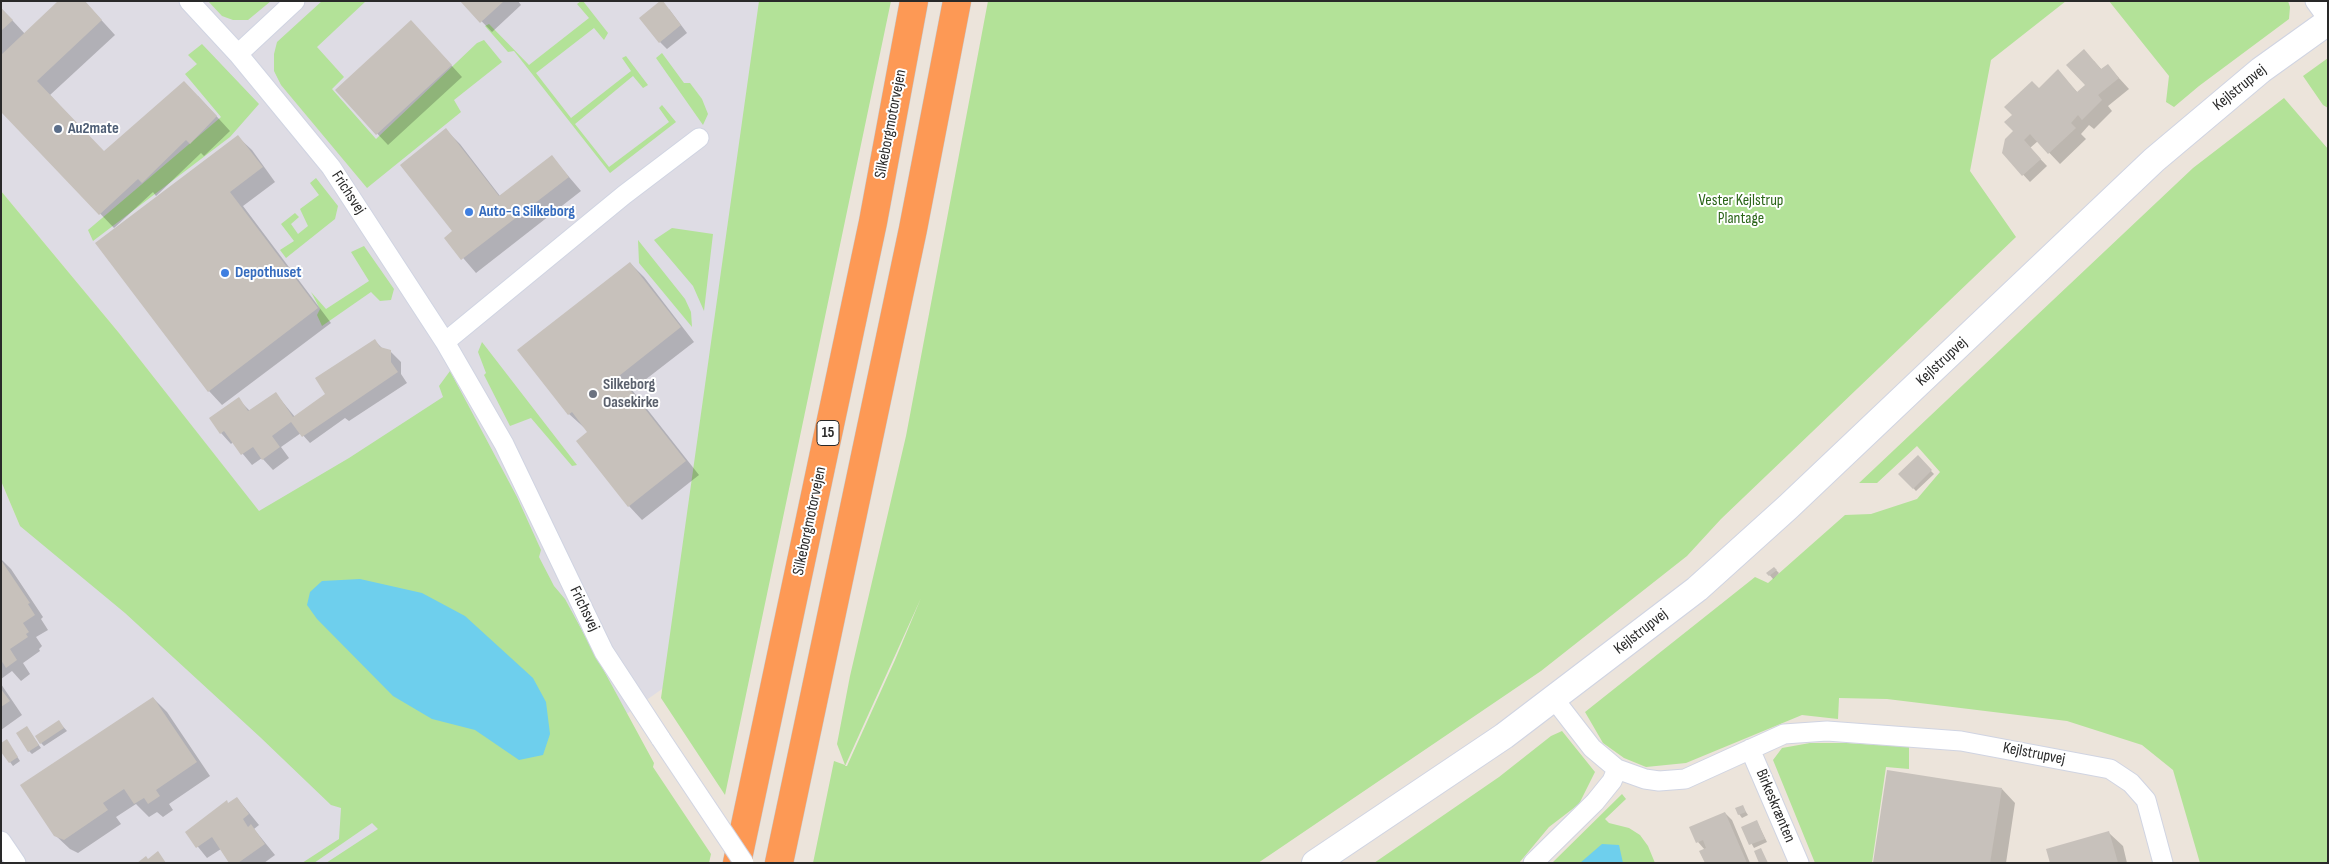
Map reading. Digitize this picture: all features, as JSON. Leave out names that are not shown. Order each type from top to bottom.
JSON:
[{"type":"highway","name":"Silkeborgmotorvejen","points":[[737,863],[871,232],[914,1]]},
{"type":"highway","points":[[779,863],[913,229],[957,1]]},
{"type":"street","name":"Frichsvej","points":[[189,1],[238,54],[331,167],[445,342],[504,444],[604,652],[744,863]]},
{"type":"street","points":[[238,54],[295,1]]},
{"type":"street","points":[[2315,1],[2328,20]]},
{"type":"street","name":"Kejlstrupvej","points":[[1315,863],[1504,736],[1697,588],[1788,507],[2154,160],[2261,70],[2328,20]]},
{"type":"street","points":[[445,342],[624,195],[698,138]]},
{"type":"street","name":"Kejlstrupvej","points":[[1554,699],[1592,748],[1618,769],[1645,779],[1672,781],[1685,779],[1784,734],[1827,731],[1961,740],[2110,769],[2131,783],[2146,800],[2163,863]]},
{"type":"street","name":"Birkeskrænten","points":[[1750,749],[1799,863]]},
{"type":"street","points":[[1533,863],[1595,802],[1612,781],[1618,769]]},
{"type":"street","points":[[1,841],[16,863]]},
{"type":"shaded area","points":[[1,1],[760,1],[672,682],[415,863],[1,863],[1,481],[20,526],[258,511],[119,333],[1,191]]},
{"type":"green space","points":[[208,1],[271,1],[248,20],[233,20],[222,16]]},
{"type":"green space","points":[[322,1],[366,1],[317,47],[344,77],[332,89],[376,139],[477,43],[484,40],[502,62],[454,100],[461,112],[367,188],[281,85],[274,71],[274,54],[277,42]]},
{"type":"green space","points":[[583,1],[608,33],[604,40],[594,28],[536,73],[571,118],[631,71],[622,58],[626,56],[648,85],[643,88],[633,76],[575,124],[609,167],[669,122],[659,108],[662,105],[676,122],[610,173],[514,51],[508,52],[485,26],[489,24],[529,65],[589,18],[577,4]]},
{"type":"green space","points":[[759,1],[891,1],[725,795],[661,698]]},
{"type":"green space","name":"Vester Kejlstrup Plantage","points":[[988,1],[2066,1],[1991,60],[1970,171],[2016,237],[1721,519],[1687,556],[1541,671],[1258,863],[813,863],[834,761],[845,765],[837,744],[850,676],[906,436]],"holes":[[[921,598],[847,766],[845,766]]]},
{"type":"green space","points":[[2109,1],[2288,1],[2290,7],[2289,19],[2174,107],[2166,102],[2169,76]]},
{"type":"green space","points":[[202,44],[259,104],[230,137],[93,241],[88,230],[221,117],[185,74],[197,64],[188,55]]},
{"type":"green space","points":[[662,53],[684,83],[690,83],[702,99],[708,114],[703,125],[656,58]]},
{"type":"green space","points":[[2328,58],[2328,108],[2323,105],[2303,76]]},
{"type":"green space","points":[[2284,98],[2328,149],[2328,863],[2200,863],[2173,770],[2142,745],[2067,721],[1887,699],[1839,698],[1838,719],[1802,715],[1686,763],[1646,767],[1624,758],[1603,743],[1585,712],[1755,577],[1768,583],[1845,515],[1871,514],[1917,499],[1940,472],[1917,446],[1877,483],[1859,483],[2193,168]]},
{"type":"green space","points":[[316,178],[338,206],[335,219],[286,258],[280,250],[294,241],[281,224],[295,213],[299,217],[291,224],[298,234],[308,226],[300,209],[319,195],[310,183]]},
{"type":"green space","points":[[1,191],[119,333],[259,511],[349,458],[443,397],[439,386],[450,371],[517,497],[541,550],[539,557],[554,586],[565,599],[654,763],[653,767],[711,854],[709,863],[326,863],[378,829],[372,823],[314,863],[302,863],[339,839],[341,808],[331,805],[125,613],[20,526],[1,481]]},
{"type":"green space","points":[[672,228],[713,234],[704,311],[693,286],[654,240]]},
{"type":"green space","points":[[638,240],[685,299],[691,312],[692,327],[639,263]]},
{"type":"green space","points":[[364,246],[394,289],[391,300],[380,301],[371,292],[322,326],[317,315],[320,309],[311,292],[326,309],[369,281],[351,252]]},
{"type":"green space","points":[[482,342],[577,465],[572,466],[531,418],[510,426],[484,375],[486,373],[478,352]]},
{"type":"green space","points":[[1562,731],[1595,772],[1579,804],[1549,827],[1519,863],[1374,863],[1499,777],[1551,736]]},
{"type":"green space","points":[[1810,743],[1909,747],[1909,769],[1886,767],[1872,863],[1815,863],[1773,760],[1782,748]]},
{"type":"green space","points":[[1622,794],[1626,799],[1605,819],[1609,823],[1629,828],[1640,835],[1648,846],[1655,863],[1552,863]]},
{"type":"water","points":[[360,579],[422,593],[465,616],[533,678],[546,702],[550,734],[543,755],[519,760],[475,730],[432,719],[393,696],[317,619],[307,605],[310,592],[322,581]]},
{"type":"water","points":[[1602,844],[1619,845],[1623,863],[1580,863]]},
{"type":"building","points":[[58,1],[85,1],[102,20],[37,81],[104,151],[184,81],[217,116],[190,144],[186,140],[142,183],[138,179],[99,215],[1,112],[1,55]]},
{"type":"building","points":[[460,1],[504,1],[480,23]]},
{"type":"building","points":[[660,1],[663,1],[681,25],[659,43],[639,18]]},
{"type":"building","points":[[1,8],[13,20],[1,31]]},
{"type":"building","points":[[411,20],[452,65],[376,135],[335,90]]},
{"type":"building","points":[[2084,49],[2101,69],[2108,64],[2119,78],[2098,95],[2102,100],[2082,120],[2078,115],[2071,123],[2076,128],[2048,154],[2030,134],[2024,140],[2041,159],[2022,176],[2002,153],[2005,139],[2013,131],[2004,122],[2012,115],[2004,107],[2032,81],[2039,88],[2058,69],[2077,92],[2085,85],[2066,65]]},
{"type":"building","points":[[446,128],[499,196],[552,155],[569,177],[461,260],[444,238],[452,231],[400,165]]},
{"type":"building","points":[[238,135],[263,167],[230,192],[318,308],[208,392],[95,243]]},
{"type":"building","name":"Silkeborg Oasekirke","points":[[630,262],[681,327],[619,376],[686,461],[628,507],[576,441],[587,432],[572,412],[568,415],[517,350]]},
{"type":"building","points":[[375,339],[380,347],[391,350],[391,362],[398,372],[302,437],[291,422],[272,436],[280,447],[262,460],[253,447],[241,455],[224,431],[220,434],[209,418],[239,397],[248,411],[276,392],[293,417],[325,394],[315,378]]},
{"type":"building","points":[[1918,455],[1932,470],[1913,489],[1898,474]]},
{"type":"building","points":[[1,560],[30,603],[28,604],[35,615],[23,623],[29,632],[26,634],[28,637],[10,649],[17,660],[6,668],[1,660]]},
{"type":"building","points":[[1774,567],[1777,570],[1769,576],[1766,573]]},
{"type":"building","points":[[1,689],[10,701],[1,707]]},
{"type":"building","points":[[153,697],[197,762],[156,790],[160,796],[148,804],[144,798],[134,804],[124,789],[103,803],[108,810],[64,840],[54,836],[20,785]]},
{"type":"building","points":[[59,720],[64,728],[40,744],[35,736]]},
{"type":"building","points":[[27,726],[39,745],[28,752],[16,733]]},
{"type":"building","points":[[7,739],[18,757],[9,763],[1,752],[1,743]]},
{"type":"building","points":[[1887,770],[2002,788],[1990,863],[1873,863]]},
{"type":"building","points":[[237,797],[249,814],[243,819],[248,827],[251,824],[265,844],[238,863],[229,863],[212,837],[196,848],[185,832],[227,800],[228,803]]},
{"type":"building","points":[[1743,805],[1746,812],[1738,815],[1735,808]]},
{"type":"building","points":[[1725,812],[1747,863],[1705,863],[1699,851],[1706,848],[1703,840],[1696,843],[1689,827]]},
{"type":"building","points":[[1757,820],[1765,839],[1749,845],[1741,827]]},
{"type":"building","points":[[2109,831],[2118,863],[2050,863],[2046,849]]},
{"type":"building","points":[[1761,848],[1768,863],[1759,863],[1754,851]]},
{"type":"building","points":[[158,851],[166,863],[137,863],[146,856],[148,859]]},
{"type":"place","name":"Au2mate","points":[[58,129]]},
{"type":"place","name":"Auto-G Silkeborg","points":[[469,212]]},
{"type":"place","name":"Depothuset","points":[[225,273]]},
{"type":"place","name":"Silkeborg Oasekirke","points":[[593,394]]}]
